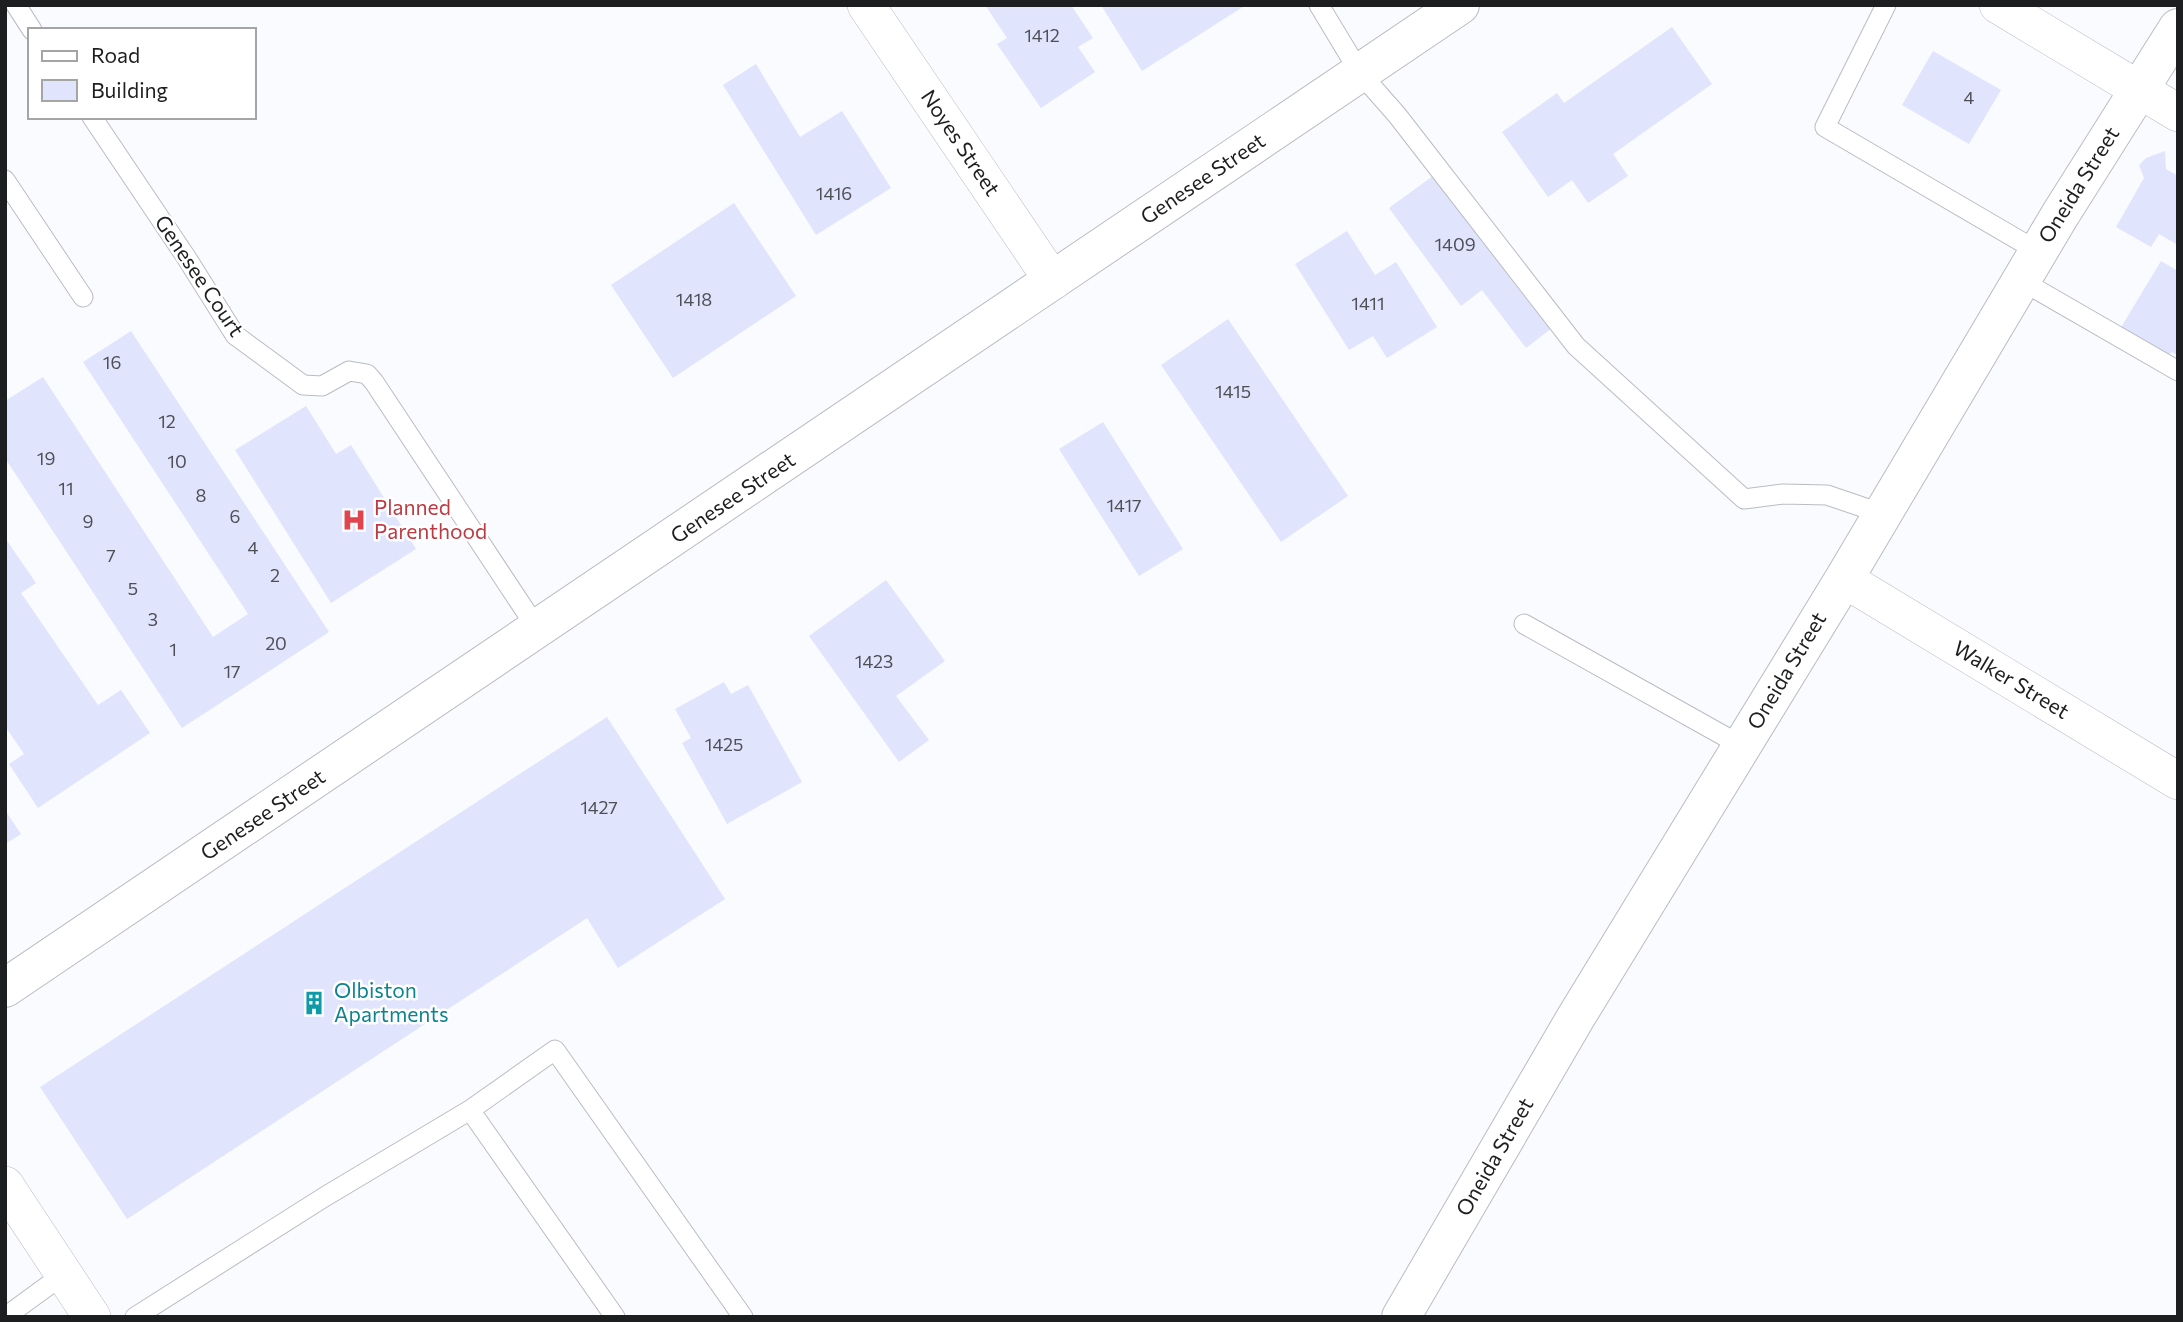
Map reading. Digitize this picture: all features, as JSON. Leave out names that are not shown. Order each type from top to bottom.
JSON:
[{"type":"main road","name":"Genesee Street","points":[[5,988],[1460,5]]},
{"type":"main road","name":"Oneida Street","points":[[1401,1317],[1577,1017],[1844,579],[2030,266],[2178,29]]},
{"type":"street","name":"Noyes Street","points":[[866,5],[1053,281]]},
{"type":"street","points":[[1998,5],[2178,113]]},
{"type":"street","name":"Walker Street","points":[[1844,579],[2178,781]]},
{"type":"street","points":[[5,1185],[92,1317]]},
{"type":"lane","points":[[16,5],[31,28]]},
{"type":"lane","points":[[1319,5],[1360,73],[1397,115],[1576,346],[1744,499],[1783,494],[1827,495],[1883,514]]},
{"type":"lane","points":[[1886,5],[1825,127],[2030,266],[2178,371]]},
{"type":"lane","name":"Genesee Court","points":[[93,119],[235,335],[303,385],[322,386],[349,371],[367,374],[442,482],[538,630]]},
{"type":"lane","points":[[5,180],[83,297]]},
{"type":"lane","points":[[1524,624],[1742,746]]},
{"type":"lane","points":[[135,1317],[314,1203],[470,1110],[555,1050],[743,1317]]},
{"type":"lane","points":[[470,1110],[615,1317]]},
{"type":"lane","points":[[5,1317],[64,1274]]},
{"type":"building","points":[[985,5],[1071,5],[1093,38],[1078,47],[1095,72],[1041,108],[997,44],[1007,38]]},
{"type":"building","points":[[1101,5],[1246,5],[1142,71]]},
{"type":"building","points":[[1672,27],[1712,84],[1613,154],[1628,176],[1588,203],[1572,180],[1548,197],[1502,132],[1557,93],[1564,103]]},
{"type":"building","points":[[1933,51],[2001,90],[1969,144],[1902,105]]},
{"type":"building","points":[[756,64],[800,137],[842,111],[891,188],[816,235],[723,85]]},
{"type":"building","points":[[2165,151],[2166,169],[2178,176],[2178,245],[2159,234],[2151,247],[2116,227],[2144,178],[2139,165],[2146,158]]},
{"type":"building","points":[[1437,173],[1552,328],[1526,348],[1482,290],[1461,306],[1389,208]]},
{"type":"building","points":[[734,203],[796,296],[673,378],[611,285]]},
{"type":"building","points":[[1347,231],[1375,275],[1396,262],[1437,327],[1387,358],[1373,336],[1349,350],[1295,264]]},
{"type":"building","points":[[2161,261],[2178,271],[2178,356],[2172,352],[2166,357],[2120,329]]},
{"type":"building","points":[[1228,319],[1348,496],[1281,542],[1161,365]]},
{"type":"building","points":[[131,331],[329,632],[182,728],[5,458],[5,401],[43,377],[213,637],[248,614],[83,362]]},
{"type":"building","points":[[306,406],[336,454],[351,445],[416,549],[331,603],[235,450]]},
{"type":"building","points":[[1103,422],[1183,549],[1139,576],[1059,449]]},
{"type":"building","points":[[5,538],[36,583],[21,593],[98,705],[121,690],[150,733],[38,808],[9,764],[24,754],[5,726]]},
{"type":"building","points":[[886,580],[945,661],[896,696],[929,740],[899,762],[809,636]]},
{"type":"building","points":[[724,682],[731,694],[748,685],[802,782],[727,824],[682,743],[691,738],[675,709]]},
{"type":"building","name":"Olbiston Apartments","points":[[607,717],[725,899],[618,968],[587,918],[127,1219],[40,1087]]},
{"type":"building","points":[[7,813],[21,834],[5,844],[5,814]]},
{"type":"place","name":"Planned Parenthood","points":[[354,520]]},
{"type":"place","name":"Olbiston Apartments","points":[[314,1003]]}]
